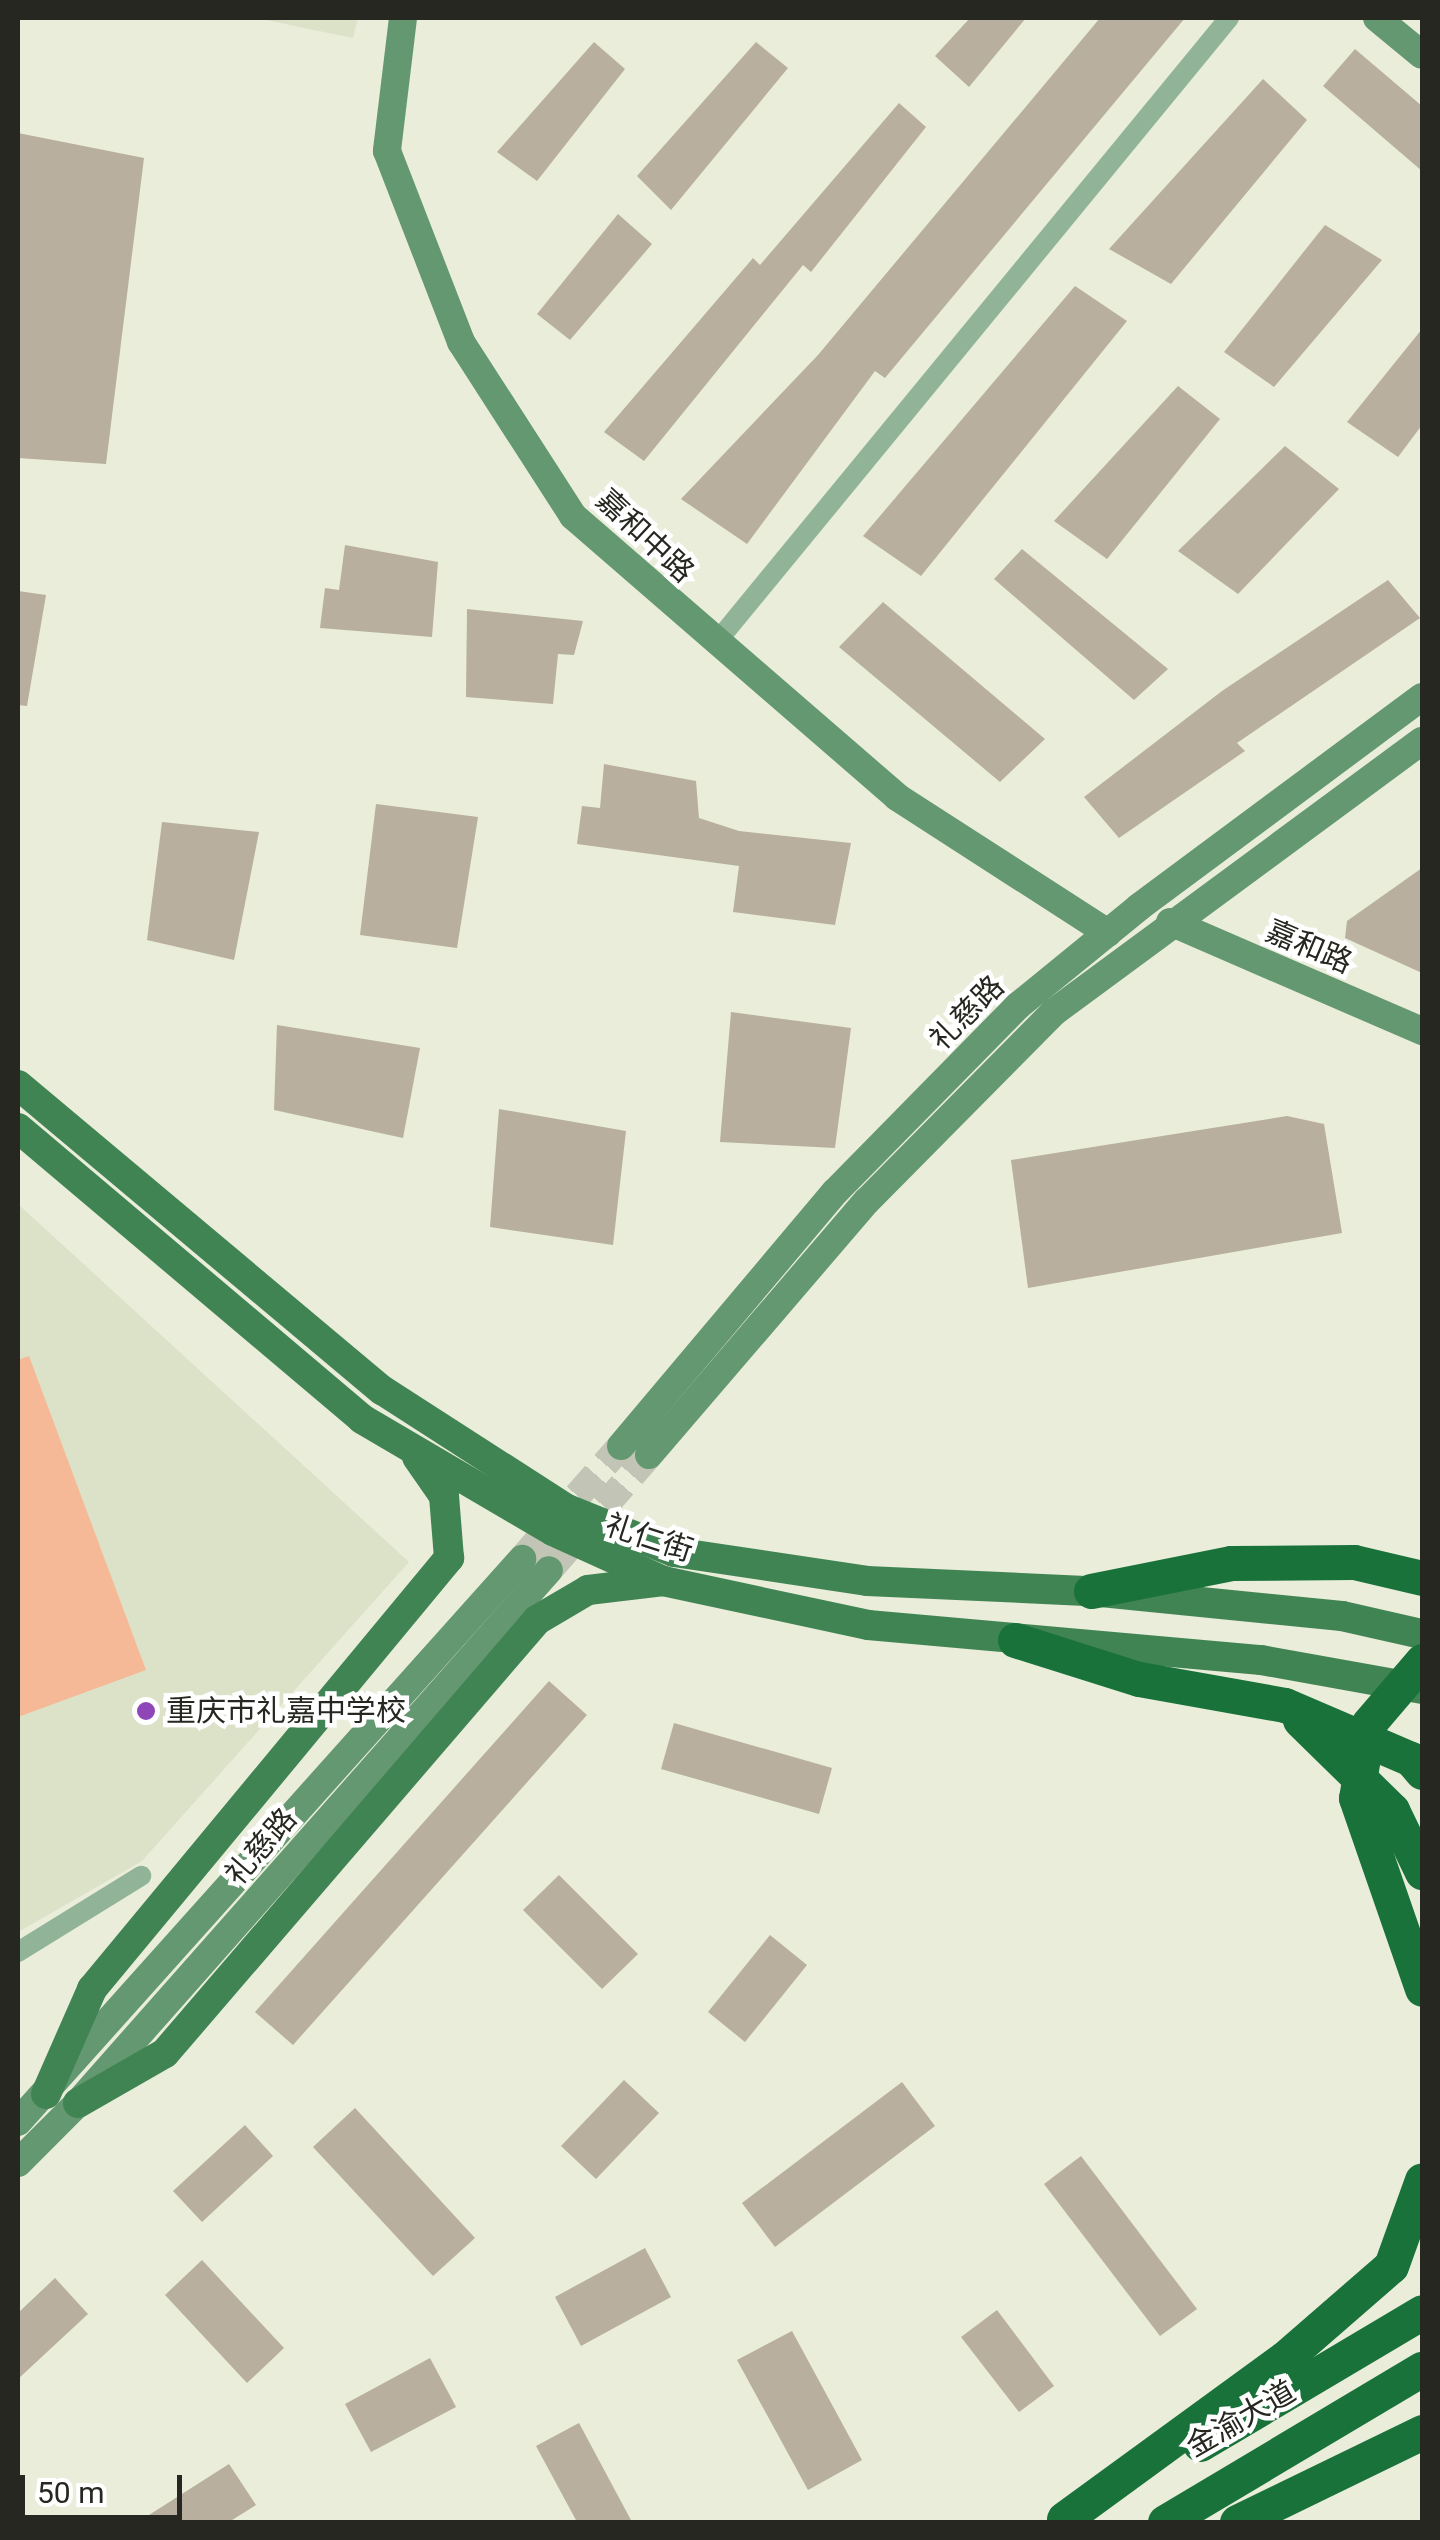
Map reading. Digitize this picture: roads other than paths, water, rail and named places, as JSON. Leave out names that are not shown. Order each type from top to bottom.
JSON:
[{"type":"highway","points":[[1091,1591],[1231,1564],[1354,1562],[1422,1578]]},
{"type":"highway","points":[[1015,1640],[1139,1680],[1285,1705],[1411,1759],[1422,1772]]},
{"type":"highway","points":[[1422,1661],[1368,1723],[1356,1798],[1422,1989]]},
{"type":"highway","points":[[1285,1705],[1392,1810],[1422,1872]]},
{"type":"highway","points":[[1392,2266],[1422,2180]]},
{"type":"highway","points":[[1061,2521],[1285,2358],[1392,2266],[1422,2227]]},
{"type":"highway","name":"金渝大道","points":[[1061,2521],[1422,2312]]},
{"type":"highway","name":"金渝大道","points":[[1164,2522],[1262,2470],[1422,2369]]},
{"type":"highway","points":[[1262,2470],[1422,2393]]},
{"type":"highway","points":[[1237,2522],[1422,2432]]},
{"type":"main road","name":"嘉和中路","points":[[403,18],[387,151],[461,342],[573,516],[714,644],[897,797],[1108,933]]},
{"type":"main road","points":[[1377,18],[1422,55]]},
{"type":"main road","name":"礼慈路","points":[[622,1446],[836,1192],[1019,1005],[1108,933],[1422,697]]},
{"type":"main road","name":"礼慈路","points":[[648,1455],[866,1201],[1054,1012],[1170,922],[1422,740]]},
{"type":"main road","name":"嘉和路","points":[[1170,922],[1422,1031]]},
{"type":"main road","name":"礼仁街","points":[[18,1085],[382,1390],[567,1509],[674,1552],[867,1581],[1091,1591],[1342,1616],[1422,1634]]},
{"type":"main road","name":"礼仁街","points":[[18,1128],[362,1419],[553,1531],[663,1581],[868,1625],[1262,1660],[1422,1689]]},
{"type":"main road","points":[[46,2094],[92,1989],[449,1558],[444,1496],[410,1446]]},
{"type":"main road","name":"礼慈路","points":[[18,2122],[522,1559]]},
{"type":"main road","name":"礼慈路","points":[[18,2163],[78,2103],[549,1570]]},
{"type":"main road","points":[[78,2103],[165,2053],[537,1620],[588,1590],[663,1581]]},
{"type":"street","points":[[714,644],[1230,18]]},
{"type":"street","points":[[18,1952],[142,1876]]},
{"type":"tunnel","points":[[522,1559],[621,1446]]},
{"type":"tunnel","points":[[549,1570],[649,1455]]},
{"type":"place","name":"重庆市礼嘉中学校","points":[[146,1711]]}]
